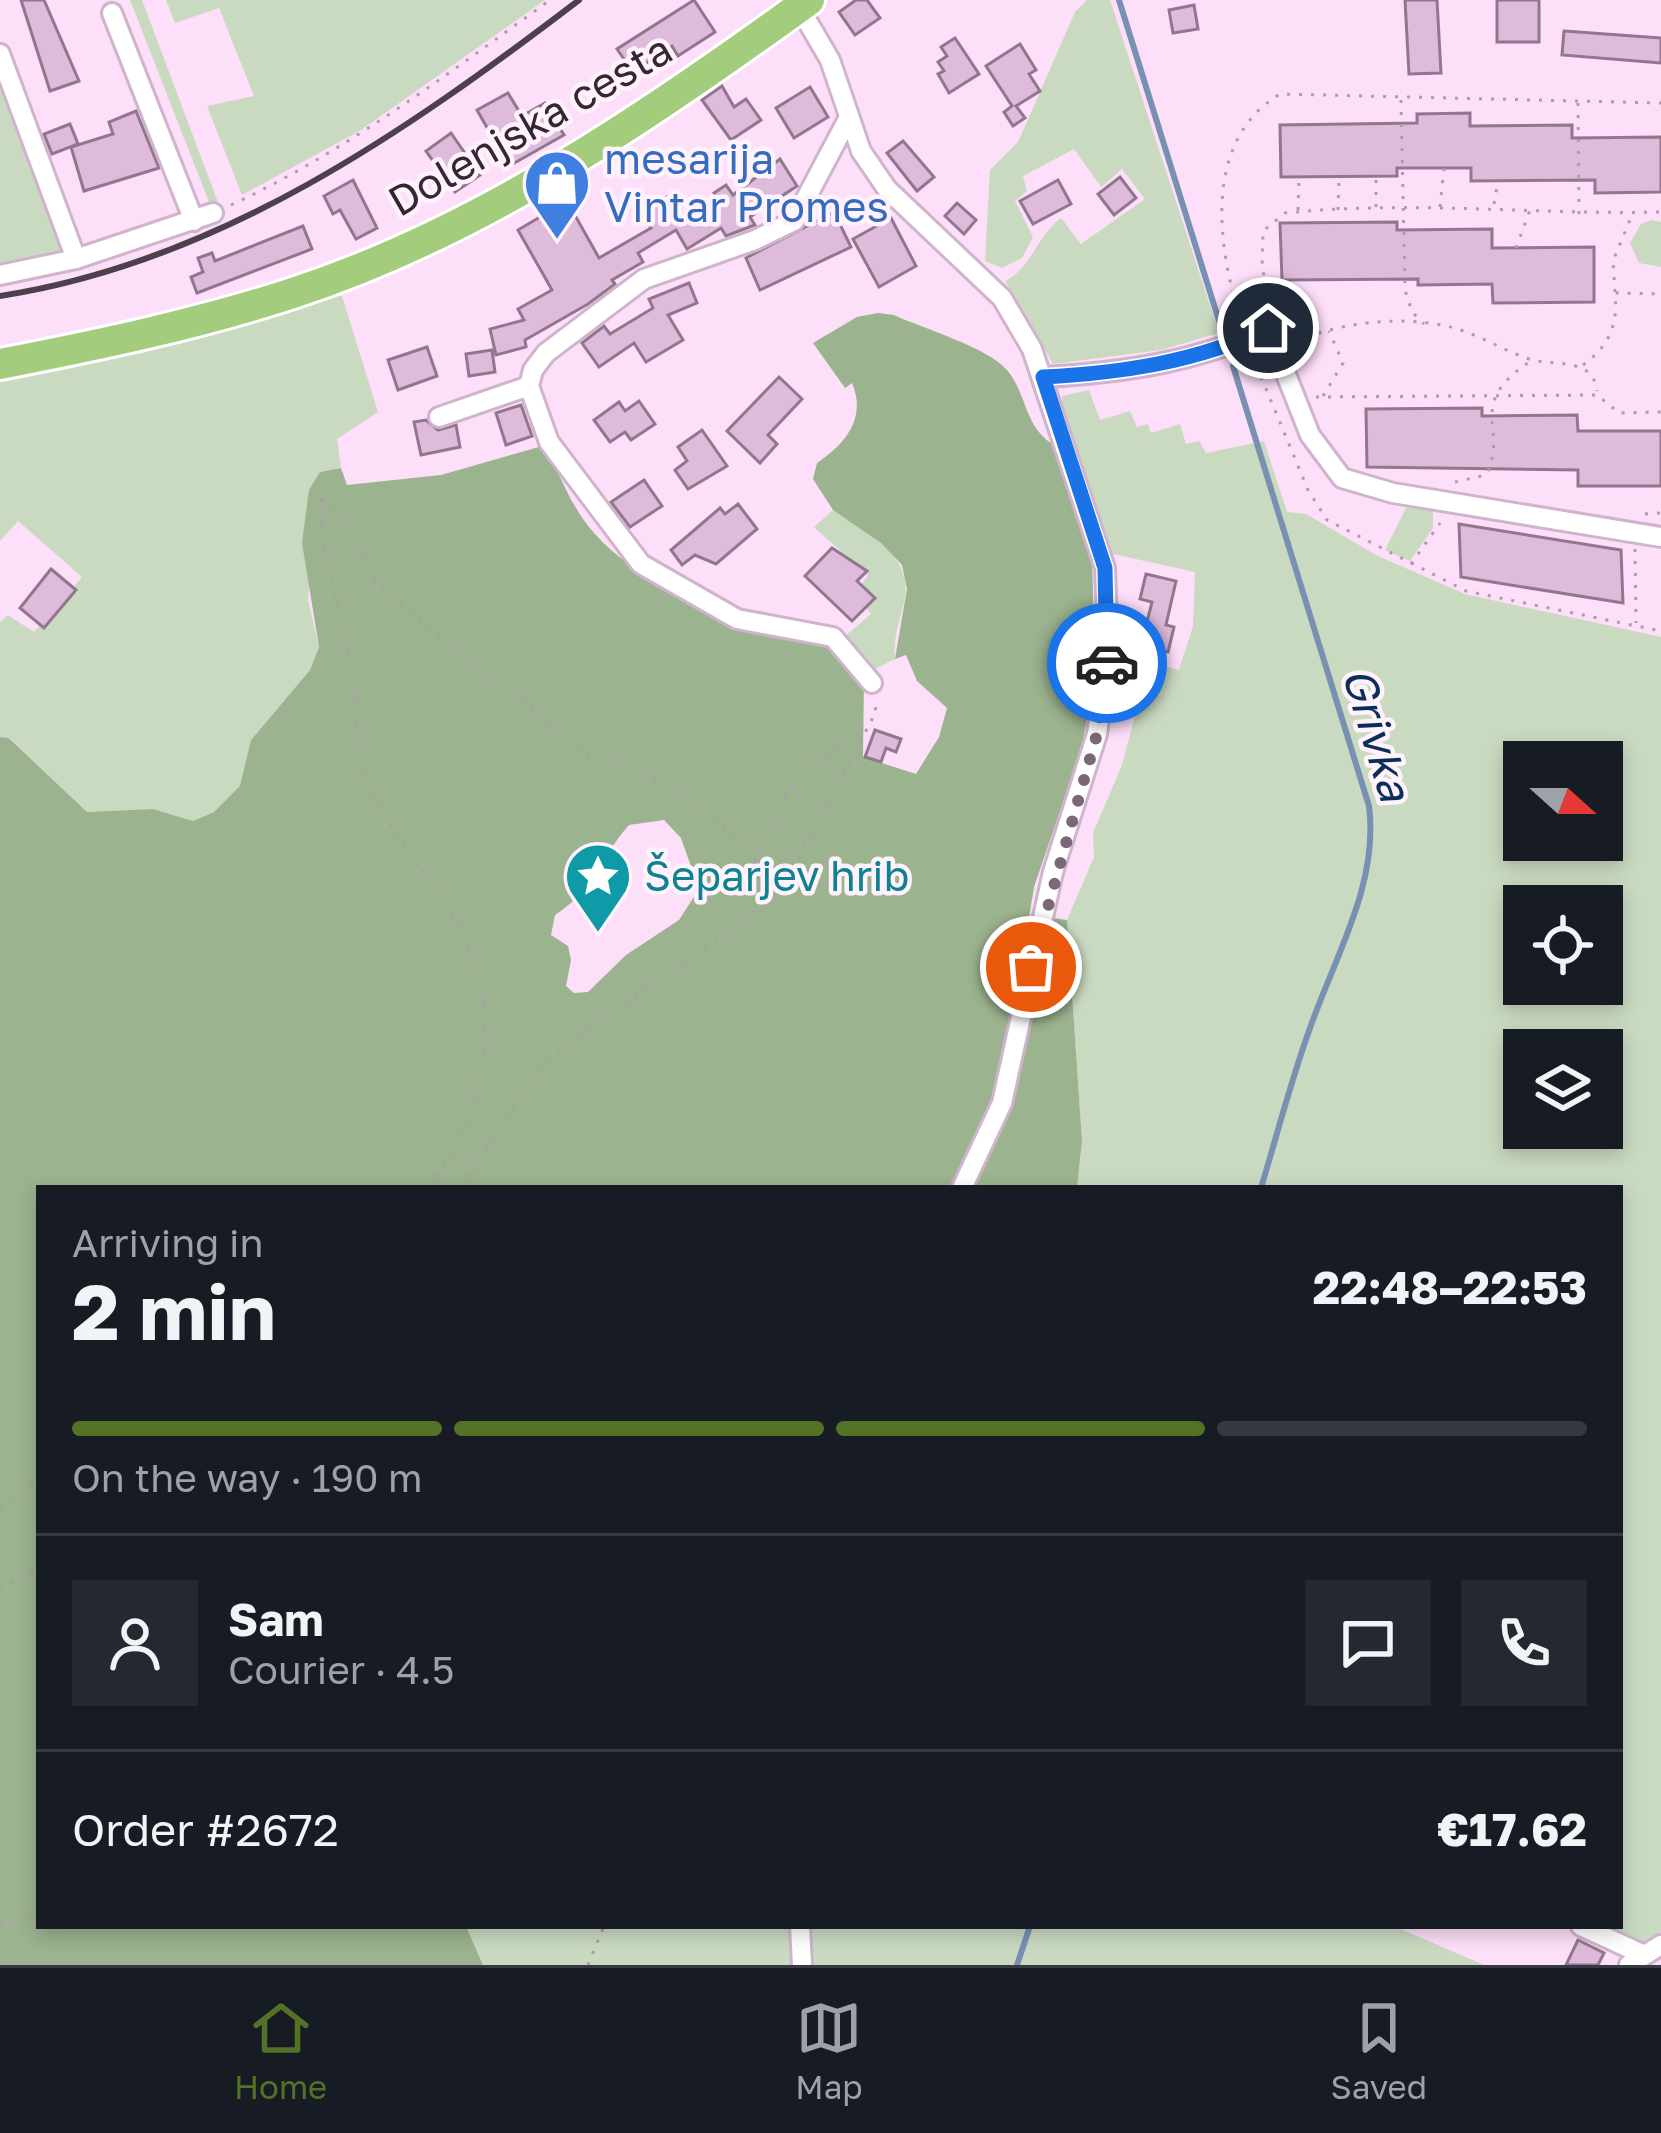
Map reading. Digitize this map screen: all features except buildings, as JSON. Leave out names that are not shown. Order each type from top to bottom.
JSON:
[{"type":"main road","name":"Dolenjska cesta","points":[[0,364],[202,319],[372,262],[543,176],[804,4]]},
{"type":"street","points":[[804,4],[830,60],[861,152],[887,189],[1002,298],[1043,377],[1105,568],[1108,652],[1097,734],[1053,872],[1002,1103],[963,1185]]},
{"type":"street","points":[[0,275],[76,259],[203,217],[112,13]]},
{"type":"street","points":[[0,54],[76,259]]},
{"type":"street","points":[[848,118],[794,220],[755,240],[644,279],[546,353],[533,370],[530,386],[549,442],[641,564],[737,619],[832,637],[872,683]]},
{"type":"street","points":[[1043,377],[1117,373],[1246,339],[1268,328],[1320,454],[1342,478],[1366,487],[1661,537]]},
{"type":"street","points":[[439,417],[530,386]]},
{"type":"street","points":[[800,1929],[802,1965]]},
{"type":"street","points":[[1586,1929],[1635,1960],[1661,1945]]},
{"type":"path","points":[[203,217],[344,146],[550,0]]},
{"type":"path","points":[[1661,103],[1280,94],[1246,124],[1226,176],[1220,223],[1228,285],[1246,339],[1308,490],[1327,520],[1466,591],[1661,631]]},
{"type":"path","points":[[1401,98],[1405,290],[1412,312],[1424,324]]},
{"type":"path","points":[[1578,102],[1580,214]]},
{"type":"path","points":[[1439,209],[1444,168]]},
{"type":"path","points":[[1298,212],[1299,176]]},
{"type":"path","points":[[1337,212],[1339,176]]},
{"type":"path","points":[[1376,176],[1376,208]]},
{"type":"path","points":[[1494,206],[1498,181]]},
{"type":"path","points":[[1274,313],[1262,268],[1263,231],[1274,217],[1376,208],[1494,206],[1580,214],[1661,212]]},
{"type":"path","points":[[1516,248],[1530,208]]},
{"type":"path","points":[[1582,366],[1602,351],[1617,316],[1613,261],[1634,212]]},
{"type":"path","points":[[1616,293],[1661,294]]},
{"type":"path","points":[[1288,344],[1328,329],[1445,326],[1533,360],[1582,366],[1595,380],[1597,395]]},
{"type":"path","points":[[1322,397],[1343,363],[1328,329]]},
{"type":"path","points":[[1411,565],[1437,529],[1452,483],[1486,475],[1489,411],[1497,393],[1533,360]]},
{"type":"path","points":[[1298,403],[1322,397],[1597,395],[1619,413],[1661,412]]},
{"type":"path","points":[[432,1185],[457,1151],[482,1069],[477,975],[458,924],[398,835],[364,769],[348,651],[321,554],[320,498],[360,546],[376,583],[588,756],[682,791],[759,854]]},
{"type":"path","points":[[1635,532],[1636,625]]},
{"type":"path","points":[[460,1185],[544,1065],[609,1012],[736,929],[787,879],[876,712],[872,683]]},
{"type":"path","points":[[736,929],[737,884],[759,854],[789,790],[812,762],[865,732]]},
{"type":"path","points":[[434,1180],[452,1185]]},
{"type":"path","points":[[0,1507],[36,1484]]},
{"type":"path","points":[[0,1590],[36,1568]]},
{"type":"path","points":[[0,1922],[36,1916]]},
{"type":"path","points":[[587,1965],[603,1929]]},
{"type":"green space","points":[[130,0],[142,0],[219,205],[209,202]]},
{"type":"green space","points":[[166,0],[545,0],[361,130],[242,195],[207,106],[254,96],[219,8],[175,23]]},
{"type":"green space","points":[[1087,0],[1110,0],[1219,333],[1161,350],[1053,364],[1005,281],[1022,268],[1061,218],[1081,244],[1145,199],[1122,169],[1101,187],[1074,149],[1023,176],[1027,191],[1015,201],[1033,237],[1022,258],[1002,268],[985,261],[990,170],[1018,142],[1075,12]]},
{"type":"green space","points":[[0,69],[68,250],[0,271]]},
{"type":"green space","points":[[1661,222],[1661,267],[1639,263],[1630,243],[1641,224]]},
{"type":"green space","points":[[342,296],[378,412],[337,439],[341,468],[320,472],[308,600],[319,647],[310,670],[251,740],[241,786],[214,812],[193,821],[153,809],[87,812],[10,738],[0,737],[0,622],[8,615],[34,632],[82,577],[18,521],[0,541],[0,380],[191,340]]},
{"type":"green space","points":[[878,313],[970,346],[998,362],[1019,389],[1030,418],[1051,443],[1092,558],[1095,669],[1082,747],[1034,887],[1010,1036],[993,1097],[951,1185],[36,1185],[36,1929],[467,1929],[483,1965],[0,1965],[0,737],[9,738],[87,812],[153,809],[193,821],[214,812],[240,786],[251,740],[310,670],[319,647],[302,543],[309,490],[320,472],[341,468],[347,485],[441,475],[546,445],[579,513],[619,557],[677,588],[802,632],[840,656],[864,681],[863,757],[916,774],[939,737],[947,708],[917,681],[906,655],[895,659],[907,589],[902,565],[881,543],[833,510],[813,479],[817,463],[851,429],[857,408],[852,383],[845,388],[813,343],[857,317]],"holes":[[[664,820],[681,838],[699,889],[679,920],[626,955],[588,992],[574,993],[566,986],[571,960],[568,946],[551,935],[555,915],[587,885],[629,825]]]},
{"type":"green space","points":[[1089,390],[1100,420],[1130,411],[1137,427],[1148,424],[1151,433],[1180,424],[1186,444],[1199,441],[1206,453],[1264,441],[1287,512],[1306,514],[1378,556],[1465,594],[1661,637],[1661,1938],[1643,1947],[1603,1929],[1623,1929],[1623,1185],[1077,1185],[1082,1141],[1067,920],[1094,857],[1093,833],[1122,765],[1149,662],[1179,670],[1193,626],[1195,572],[1113,554],[1063,412],[1062,396]]},
{"type":"green space","points":[[1408,504],[1433,507],[1433,528],[1410,561],[1385,550]]},
{"type":"green space","points":[[833,510],[885,547],[903,572],[906,586],[895,659],[873,670],[843,638],[871,614],[854,593],[868,576],[814,527]]},
{"type":"green space","points":[[1051,918],[1067,920],[1082,1141],[1077,1185],[975,1185],[1002,1121],[1039,989]]},
{"type":"green space","points":[[467,1929],[790,1929],[791,1965],[483,1965]]},
{"type":"green space","points":[[807,1929],[1401,1929],[1484,1965],[809,1965]]},
{"type":"waterway","name":"Grivka","points":[[1119,0],[1224,337]]},
{"type":"waterway","name":"Grivka","points":[[1233,366],[1369,806],[1368,863],[1361,892],[1303,1048],[1262,1185]]},
{"type":"waterway","name":"Grivka","points":[[1017,1965],[1029,1929]]},
{"type":"railway","points":[[0,296],[81,279],[159,254],[307,185],[446,97],[579,0]]},
{"type":"way so far","points":[[1031,967],[1053,872],[1097,734],[1107,663]]},
{"type":"place","name":"mesarija Vintar Promes","points":[[557,242]]},
{"type":"place","name":"Šeparjev hrib","points":[[598,935]]},
{"type":"route","points":[[1107,663],[1105,568],[1043,377],[1117,373],[1206,353],[1268,328]]}]
